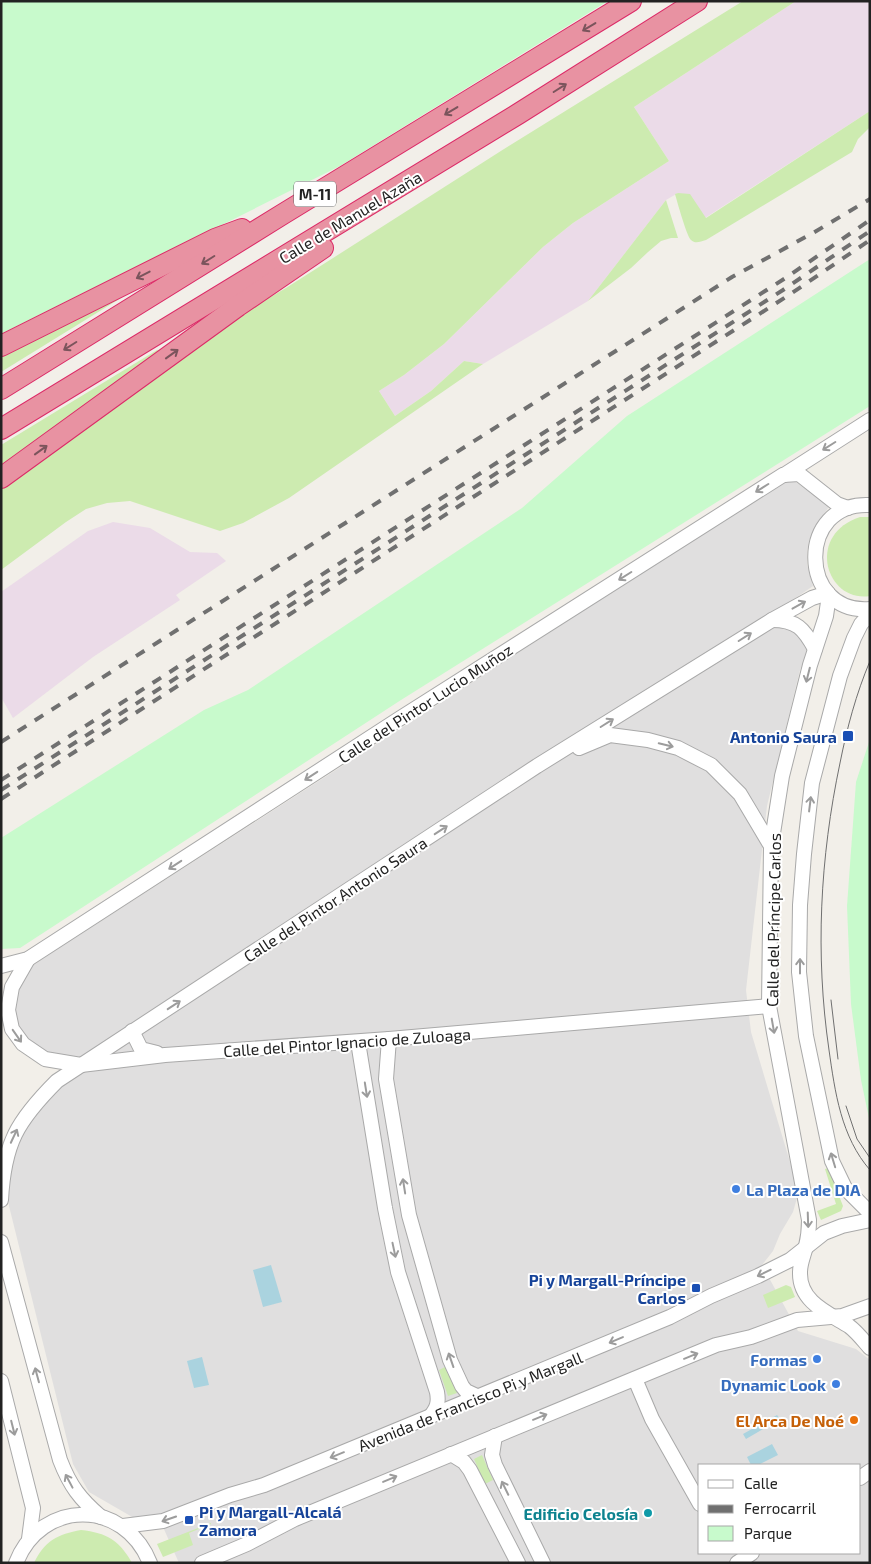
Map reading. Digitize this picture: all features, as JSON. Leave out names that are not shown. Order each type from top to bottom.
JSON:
[{"type":"highway","name":"M-11","points":[[1,388],[631,1]]},
{"type":"highway","name":"Calle de Manuel Azaña","points":[[1,429],[518,114],[697,1]]},
{"type":"highway","points":[[1,478],[238,306],[518,114]]},
{"type":"highway","points":[[1,346],[215,239],[283,214]]},
{"type":"street","points":[[783,475],[870,420]]},
{"type":"street","points":[[783,475],[799,474],[828,498],[848,508]]},
{"type":"street","name":"Calle del Pintor Lucio Muñoz","points":[[1,966],[28,959],[407,714],[783,475]]},
{"type":"street","points":[[870,506],[848,508],[830,519],[815,545],[814,555],[817,576],[828,594],[846,606],[856,609],[870,609]]},
{"type":"street","name":"Calle del Pintor Antonio Saura","points":[[1,1200],[5,1160],[13,1137],[24,1117],[57,1081],[537,766],[772,620],[812,598],[828,594]]},
{"type":"street","name":"Calle del Príncipe Carlos","points":[[806,1248],[809,1226],[808,1206],[790,1123],[769,1006],[771,846],[782,776],[815,650],[826,616],[828,594]]},
{"type":"street","name":"Calle del Príncipe Carlos","points":[[870,614],[861,624],[854,638],[840,676],[812,783],[800,905],[799,972],[806,1036],[832,1160],[845,1188],[870,1213]]},
{"type":"street","points":[[772,620],[783,620],[798,626],[808,636],[815,650]]},
{"type":"street","name":"Calle del Pintor Antonio Saura","points":[[537,766],[610,736],[648,740],[678,748],[711,764],[740,794],[758,821],[771,846]]},
{"type":"street","name":"Calle del Pintor Ignacio de Zuloaga","points":[[28,959],[12,986],[8,1010],[12,1029],[23,1044],[45,1059],[80,1065],[165,1055],[358,1042],[769,1006]]},
{"type":"street","points":[[132,1031],[141,1049],[165,1055]]},
{"type":"street","points":[[389,1039],[386,1079],[409,1215],[453,1366],[462,1386],[479,1397]]},
{"type":"street","points":[[358,1042],[384,1208],[398,1272],[437,1392],[438,1403],[430,1417]]},
{"type":"street","name":"Avenida de Francisco Pi y Margall","points":[[123,1526],[150,1524],[169,1519],[230,1495],[270,1483],[670,1317],[790,1260],[824,1233],[870,1220]]},
{"type":"street","points":[[1,1242],[60,1460],[67,1479],[75,1491],[101,1517]]},
{"type":"street","points":[[806,1248],[800,1271],[802,1286],[811,1301],[831,1317],[853,1330],[870,1348]]},
{"type":"street","points":[[202,1563],[247,1544],[295,1519],[721,1344],[751,1337],[797,1320],[842,1316],[870,1306]]},
{"type":"street","points":[[635,1379],[652,1419],[698,1500]]},
{"type":"street","points":[[1,1380],[31,1499],[32,1523],[29,1539]]},
{"type":"street","points":[[494,1436],[492,1455],[495,1465],[543,1563]]},
{"type":"street","points":[[450,1454],[464,1462],[470,1470],[518,1563]]},
{"type":"street","points":[[16,1563],[29,1539],[41,1528],[55,1520],[86,1514],[101,1517],[123,1526],[146,1552],[150,1563]]},
{"type":"street","points":[[736,1563],[750,1554]]},
{"type":"shaded area","points":[[796,1],[870,1],[870,111],[705,218],[678,193],[666,200],[588,301],[483,364],[464,361],[431,391],[395,416],[379,391],[404,375],[444,344],[543,247],[573,223],[669,161],[634,107]]},
{"type":"shaded area","points":[[790,478],[826,503],[829,507],[816,525],[807,551],[807,564],[813,586],[774,613],[795,630],[806,645],[806,655],[800,670],[767,806],[746,990],[751,1032],[796,1182],[797,1191],[793,1212],[780,1234],[773,1251],[762,1265],[798,1331],[856,1349],[870,1360],[870,1563],[179,1563],[159,1518],[134,1518],[89,1492],[73,1464],[9,1206],[7,1170],[24,1129],[47,1098],[67,1081],[81,1073],[76,1056],[53,1056],[34,1047],[16,1025],[13,1013],[17,985],[28,969]]},
{"type":"shaded area","points":[[113,522],[150,528],[190,552],[217,553],[226,561],[176,595],[180,600],[93,657],[13,718],[1,697],[1,592],[88,531]]},
{"type":"green space","points":[[1,1],[608,1],[340,166],[1,335]]},
{"type":"green space","points":[[743,1],[796,1],[634,107],[669,161],[573,223],[543,247],[444,344],[404,375],[379,391],[395,416],[431,391],[464,361],[483,364],[289,498],[243,523],[220,531],[130,501],[107,503],[86,509],[1,570],[1,489],[248,310]]},
{"type":"green space","points":[[870,111],[870,127],[858,139],[852,152],[706,240],[696,242],[691,240],[675,194],[690,194],[706,218]]},
{"type":"green space","points":[[666,200],[678,238],[661,241],[631,268],[588,301]]},
{"type":"green space","points":[[870,259],[870,406],[401,700],[20,948],[1,949],[1,838],[204,710],[248,690],[522,508],[627,416]]},
{"type":"green space","points":[[122,296],[121,298],[1,372],[1,351]]},
{"type":"green space","points":[[168,349],[1,470],[1,445],[157,350]]},
{"type":"green space","points":[[860,517],[870,517],[870,596],[855,595],[842,589],[833,579],[828,566],[827,552],[832,538],[843,526]]},
{"type":"green space","points":[[870,739],[870,1123],[861,1080],[851,1004],[847,906],[856,782]]},
{"type":"green space","points":[[828,1168],[843,1206],[841,1211],[821,1220],[817,1211],[836,1204],[825,1169]]},
{"type":"green space","points":[[786,1285],[791,1287],[795,1297],[768,1308],[763,1295]]},
{"type":"green space","points":[[447,1366],[457,1393],[448,1396],[439,1370]]},
{"type":"green space","points":[[482,1455],[493,1480],[485,1484],[474,1459]]},
{"type":"green space","points":[[211,1523],[189,1533],[193,1545],[163,1557],[157,1544]]},
{"type":"green space","points":[[81,1530],[98,1533],[111,1539],[117,1543],[132,1563],[34,1563],[47,1544],[59,1536]]},
{"type":"water","points":[[271,1265],[282,1302],[263,1307],[253,1270]]},
{"type":"water","points":[[202,1357],[209,1385],[194,1388],[187,1361]]},
{"type":"water","points":[[777,1415],[780,1419],[746,1439],[743,1434]]},
{"type":"water","points":[[772,1444],[778,1455],[760,1464],[750,1464],[747,1457]]},
{"type":"tram line","points":[[870,661],[860,686],[849,724],[833,799],[824,870],[821,942],[825,1014],[837,1098],[852,1143],[870,1170]]},
{"type":"tram line","points":[[831,1000],[838,1059]]},
{"type":"tram line","points":[[846,1106],[857,1139],[870,1158]]},
{"type":"railway","points":[[1,742],[732,277],[813,233],[870,199]]},
{"type":"railway","points":[[1,780],[787,277],[870,220]]},
{"type":"railway","points":[[1,790],[783,290],[870,231]]},
{"type":"railway","points":[[1,799],[789,295],[870,240]]},
{"type":"place","name":"Antonio Saura","points":[[848,736]]},
{"type":"place","name":"La Plaza de DIA","points":[[736,1189]]},
{"type":"place","name":"Pi y Margall-Príncipe Carlos","points":[[696,1288]]},
{"type":"place","name":"Formas","points":[[817,1359]]},
{"type":"place","name":"Dynamic Look","points":[[836,1384]]},
{"type":"place","name":"El Arca De Noé","points":[[854,1420]]},
{"type":"place","name":"Edificio Celosía","points":[[648,1513]]},
{"type":"place","name":"Pi y Margall-Alcalá Zamora","points":[[189,1520]]}]
